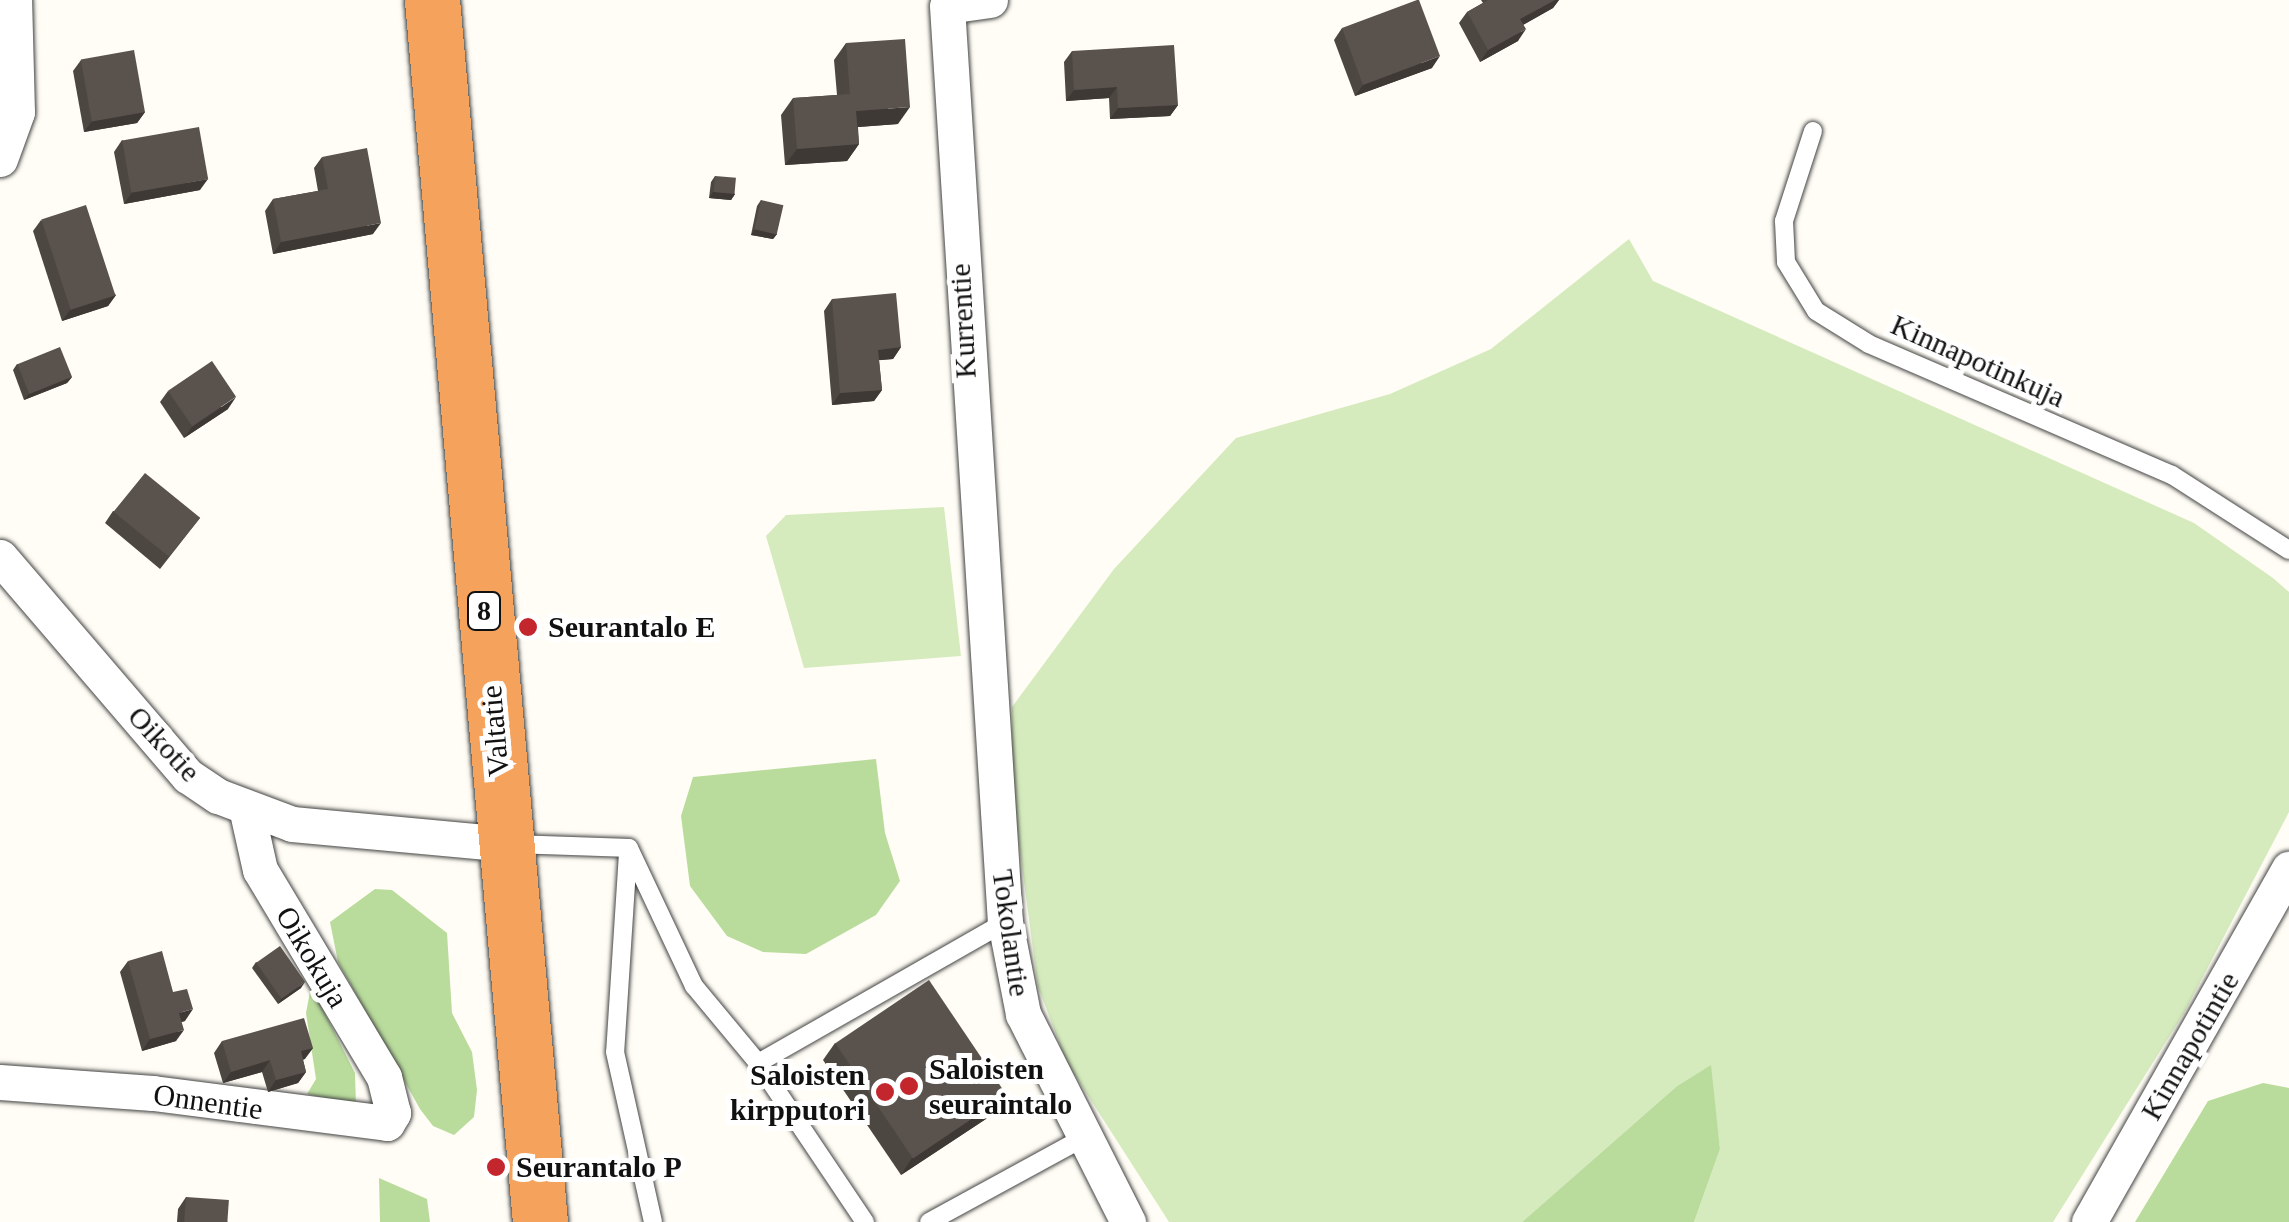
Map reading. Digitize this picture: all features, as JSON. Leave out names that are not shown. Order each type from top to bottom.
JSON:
[{"type":"highway","name":"Valtatie","points":[[432,0],[540,1222]]},
{"type":"street","points":[[0,159],[18,112],[14,0]]},
{"type":"street","name":"Kurrentie","points":[[986,679],[947,6],[990,0]]},
{"type":"street","name":"Oikotie","points":[[0,556],[188,776],[247,812],[292,824],[506,844]]},
{"type":"street","name":"Tokolantie","points":[[986,679],[1005,922],[1023,1014],[1128,1222]]},
{"type":"street","name":"Oikokuja","points":[[247,812],[260,870],[392,1097]]},
{"type":"street","name":"Kinnapotintie","points":[[2089,1222],[2289,869]]},
{"type":"street","name":"Onnentie","points":[[0,1082],[153,1093],[368,1126],[387,1123],[392,1097]]},
{"type":"lane","name":"Kinnapotinkuja","points":[[1813,131],[1784,221],[1786,262],[1816,311],[1868,344],[2172,475],[2289,550]]},
{"type":"lane","points":[[506,844],[629,848]]},
{"type":"lane","points":[[629,848],[694,986],[758,1064],[864,1222]]},
{"type":"lane","points":[[629,848],[614,1052],[653,1222]]},
{"type":"lane","points":[[758,1064],[1005,922]]},
{"type":"lane","points":[[929,1222],[1085,1138]]},
{"type":"green space","points":[[1629,239],[1653,281],[2194,523],[2273,578],[2289,592],[2289,812],[2184,1013],[2053,1222],[1694,1222],[1720,1149],[1710,1066],[1677,1086],[1522,1222],[1169,1222],[1067,1063],[1038,987],[1012,791],[1012,707],[1114,569],[1236,438],[1390,394],[1491,349]]},
{"type":"green space","points":[[944,507],[961,656],[804,668],[766,536],[786,515]]},
{"type":"green space","points":[[876,759],[885,833],[900,881],[876,915],[806,954],[763,952],[727,936],[690,886],[681,816],[693,777]]},
{"type":"green space","points":[[375,889],[392,890],[447,933],[452,1013],[472,1052],[477,1090],[474,1117],[454,1135],[433,1126],[420,1109],[338,962],[330,922]]},
{"type":"green space","points":[[311,986],[355,1073],[356,1106],[307,1094],[316,1079],[306,1013]]},
{"type":"green space","points":[[1711,1065],[1720,1149],[1694,1222],[1522,1222],[1677,1086]]},
{"type":"green space","points":[[2263,1083],[2289,1088],[2289,1222],[2135,1222],[2208,1101]]},
{"type":"green space","points":[[379,1178],[427,1199],[430,1222],[380,1222]]},
{"type":"building","points":[[1419,0],[1440,56],[1363,85],[1342,28]]},
{"type":"building","points":[[1488,0],[1555,0],[1520,19],[1526,29],[1488,50],[1467,12]]},
{"type":"building","points":[[905,39],[910,107],[856,111],[859,144],[797,149],[793,98],[850,94],[846,43]]},
{"type":"building","points":[[1174,45],[1178,105],[1118,108],[1117,87],[1074,90],[1072,51]]},
{"type":"building","points":[[134,50],[145,112],[92,121],[81,59]]},
{"type":"building","points":[[199,127],[208,179],[131,193],[122,141]]},
{"type":"building","points":[[367,148],[381,223],[281,242],[273,199],[328,189],[322,157]]},
{"type":"building","points":[[715,176],[736,178],[735,194],[714,192]]},
{"type":"building","points":[[761,200],[783,205],[777,234],[754,229]]},
{"type":"building","points":[[86,205],[115,295],[71,310],[41,220]]},
{"type":"building","points":[[896,293],[901,347],[878,350],[882,390],[840,393],[832,299]]},
{"type":"building","points":[[60,347],[72,377],[29,394],[17,364]]},
{"type":"building","points":[[212,361],[236,397],[192,426],[168,391]]},
{"type":"building","points":[[145,473],[200,518],[169,557],[114,512]]},
{"type":"building","points":[[280,946],[305,982],[281,999],[256,963]]},
{"type":"building","points":[[162,951],[173,992],[187,989],[193,1009],[179,1013],[184,1030],[150,1039],[128,961]]},
{"type":"building","name":"Saloisten seuraintalo","points":[[929,980],[1007,1095],[913,1158],[835,1043]]},
{"type":"building","points":[[304,1018],[313,1048],[301,1051],[306,1072],[276,1080],[270,1060],[231,1072],[222,1041]]},
{"type":"building","points":[[186,1197],[229,1200],[227,1222],[184,1222]]},
{"type":"place","name":"Seurantalo E","points":[[528,627]]},
{"type":"place","name":"Saloisten seuraintalo","points":[[909,1086]]},
{"type":"place","name":"Saloisten kirpputori","points":[[885,1092]]},
{"type":"place","name":"Seurantalo P","points":[[496,1167]]}]
